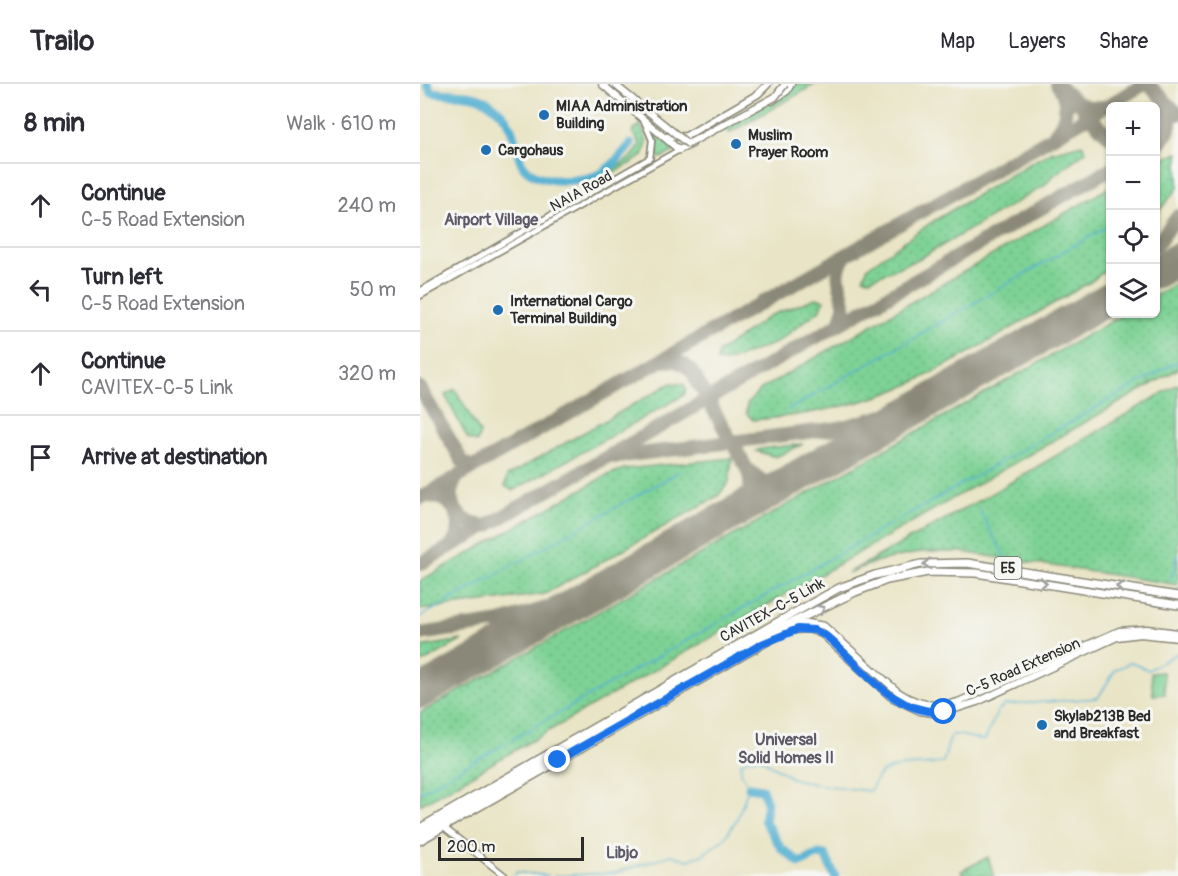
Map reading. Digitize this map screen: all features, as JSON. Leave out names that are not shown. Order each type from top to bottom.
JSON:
[{"type":"highway","name":"CAVITEX–C-5 Link","points":[[420,828],[839,588],[885,572],[929,563],[967,563],[1178,596]]},
{"type":"highway","name":"CAVITEX–C-5 Link","points":[[420,835],[760,638],[849,595],[887,580],[928,572],[968,572],[1178,605]]},
{"type":"main road","name":"NAIA Road","points":[[602,84],[679,150]]},
{"type":"main road","points":[[614,84],[688,144],[775,97],[785,84]]},
{"type":"main road","points":[[665,137],[686,136],[758,94],[768,84]]},
{"type":"main road","points":[[679,150],[783,94],[791,84]]},
{"type":"main road","points":[[758,94],[759,108]]},
{"type":"main road","points":[[710,122],[715,131]]},
{"type":"main road","points":[[679,150],[686,136]]},
{"type":"main road","name":"C-5 Road Extension","points":[[762,644],[795,626],[808,623],[824,626],[886,682],[910,700],[933,706],[958,702],[1119,631],[1147,629],[1178,633]]},
{"type":"main road","name":"C-5 Road Extension","points":[[762,644],[798,629],[818,631],[891,697],[920,711],[933,712],[949,711],[977,702],[1117,637],[1140,634],[1178,638]]},
{"type":"main road","points":[[420,841],[762,644]]},
{"type":"main road","points":[[443,827],[503,875]]},
{"type":"street","name":"NAIA Road","points":[[420,293],[650,158],[651,140],[640,117]]},
{"type":"street","name":"NAIA Road","points":[[420,293],[679,150]]},
{"type":"green space","points":[[786,84],[816,84],[729,133],[726,126],[775,98]]},
{"type":"green space","points":[[641,124],[647,142],[643,156],[583,191],[579,181],[615,168],[632,156],[640,143],[632,132]]},
{"type":"green space","points":[[654,131],[675,151],[661,158],[657,156]]},
{"type":"green space","points":[[1082,144],[1086,151],[1053,176],[1044,186],[919,259],[870,279],[863,278],[868,267],[932,222],[1051,152]]},
{"type":"green space","points":[[1178,153],[1178,188],[1160,210],[1160,210],[1160,160]]},
{"type":"green space","points":[[1106,189],[1106,270],[1090,282],[959,359],[896,390],[856,403],[753,420],[746,413],[747,404],[761,389]]},
{"type":"green space","points":[[1178,282],[1178,369],[420,805],[420,713],[1117,318],[1160,318],[1160,293]]},
{"type":"green space","points":[[816,298],[824,300],[821,309],[776,343],[726,362],[717,361],[718,353],[769,316]]},
{"type":"green space","points":[[671,383],[684,384],[686,390],[684,395],[513,491],[505,486],[507,476]]},
{"type":"green space","points":[[1178,384],[1178,585],[962,552],[922,552],[878,561],[848,573],[996,491]]},
{"type":"green space","points":[[455,389],[480,433],[477,442],[468,439],[445,395]]},
{"type":"green space","points":[[803,444],[776,457],[756,451],[760,449]]},
{"type":"green space","points":[[732,458],[729,482],[718,496],[545,594],[420,610],[420,581],[605,476],[624,469]]},
{"type":"green space","points":[[462,640],[420,664],[420,647]]},
{"type":"green space","points":[[1163,672],[1165,694],[1153,695],[1151,673]]},
{"type":"green space","points":[[988,857],[994,876],[963,876],[961,871]]},
{"type":"waterway","points":[[427,84],[431,92],[475,96],[491,104],[509,123],[521,162],[527,170],[547,179],[574,180],[597,175],[612,165],[631,144]]},
{"type":"waterway","points":[[788,410],[1106,227]]},
{"type":"waterway","points":[[420,792],[1178,361]]},
{"type":"waterway","points":[[420,617],[679,472]]},
{"type":"waterway","points":[[978,508],[1006,559]]},
{"type":"waterway","points":[[1171,579],[1178,554]]},
{"type":"waterway","points":[[554,876],[615,873],[671,855],[688,860],[702,855],[725,838],[737,819],[749,787],[741,772],[741,763],[748,759],[760,758],[792,778],[814,784],[869,791],[881,773],[890,769],[943,762],[951,735],[985,740],[997,712],[1005,705],[1098,698],[1115,670],[1131,662],[1148,670],[1178,653]]},
{"type":"waterway","points":[[749,787],[762,789],[767,803],[764,820],[781,848],[800,863],[819,854],[825,855],[835,876]]},
{"type":"waterway","points":[[513,876],[517,872],[548,876]]},
{"type":"taxiway","points":[[1057,84],[1082,105],[1102,107]]},
{"type":"taxiway","points":[[420,498],[1145,84]]},
{"type":"taxiway","points":[[1148,84],[1178,114]]},
{"type":"taxiway","points":[[1055,133],[1062,123],[1065,112],[1065,101],[1061,90]]},
{"type":"taxiway","points":[[1162,141],[1168,132],[1170,123],[1167,103]]},
{"type":"taxiway","points":[[1084,111],[1106,133]]},
{"type":"taxiway","points":[[420,564],[1106,171]]},
{"type":"taxiway","points":[[1160,240],[1178,216]]},
{"type":"taxiway","points":[[838,324],[843,315],[844,306],[839,273],[847,254]]},
{"type":"taxiway","points":[[662,361],[679,362],[689,368],[697,383]]},
{"type":"taxiway","points":[[695,377],[747,469]]},
{"type":"taxiway","points":[[420,388],[462,461],[469,466],[477,465]]},
{"type":"taxiway","points":[[615,457],[839,428],[887,415],[946,392]]},
{"type":"taxiway","points":[[733,513],[749,494],[750,482],[747,469],[767,484],[788,482]]},
{"type":"taxiway","points":[[459,475],[451,493],[456,510],[469,521],[488,526]]},
{"type":"taxiway","points":[[422,497],[433,496],[442,499],[455,511],[459,529],[450,547]]},
{"type":"taxiway","points":[[420,634],[500,622],[590,595]]},
{"type":"runway","points":[[1160,270],[1178,259]]},
{"type":"runway","points":[[420,692],[1106,300]]},
{"type":"place","name":"MIAA Administration Building","points":[[544,115]]},
{"type":"place","name":"Muslim Prayer Room","points":[[736,144]]},
{"type":"place","name":"Cargohaus","points":[[486,150]]},
{"type":"place","name":"International Cargo Terminal Building","points":[[498,310]]},
{"type":"place","name":"Skylab213B Bed and Breakfast","points":[[1042,725]]},
{"type":"district","name":"Airport Village","points":[[491,219]]},
{"type":"district","name":"Universal Solid Homes II","points":[[786,748]]},
{"type":"district","name":"Libjo","points":[[622,852]]},
{"type":"route","points":[[558,760],[727,663],[762,644],[798,629],[818,631],[826,636],[891,697],[920,711],[944,712]]}]
